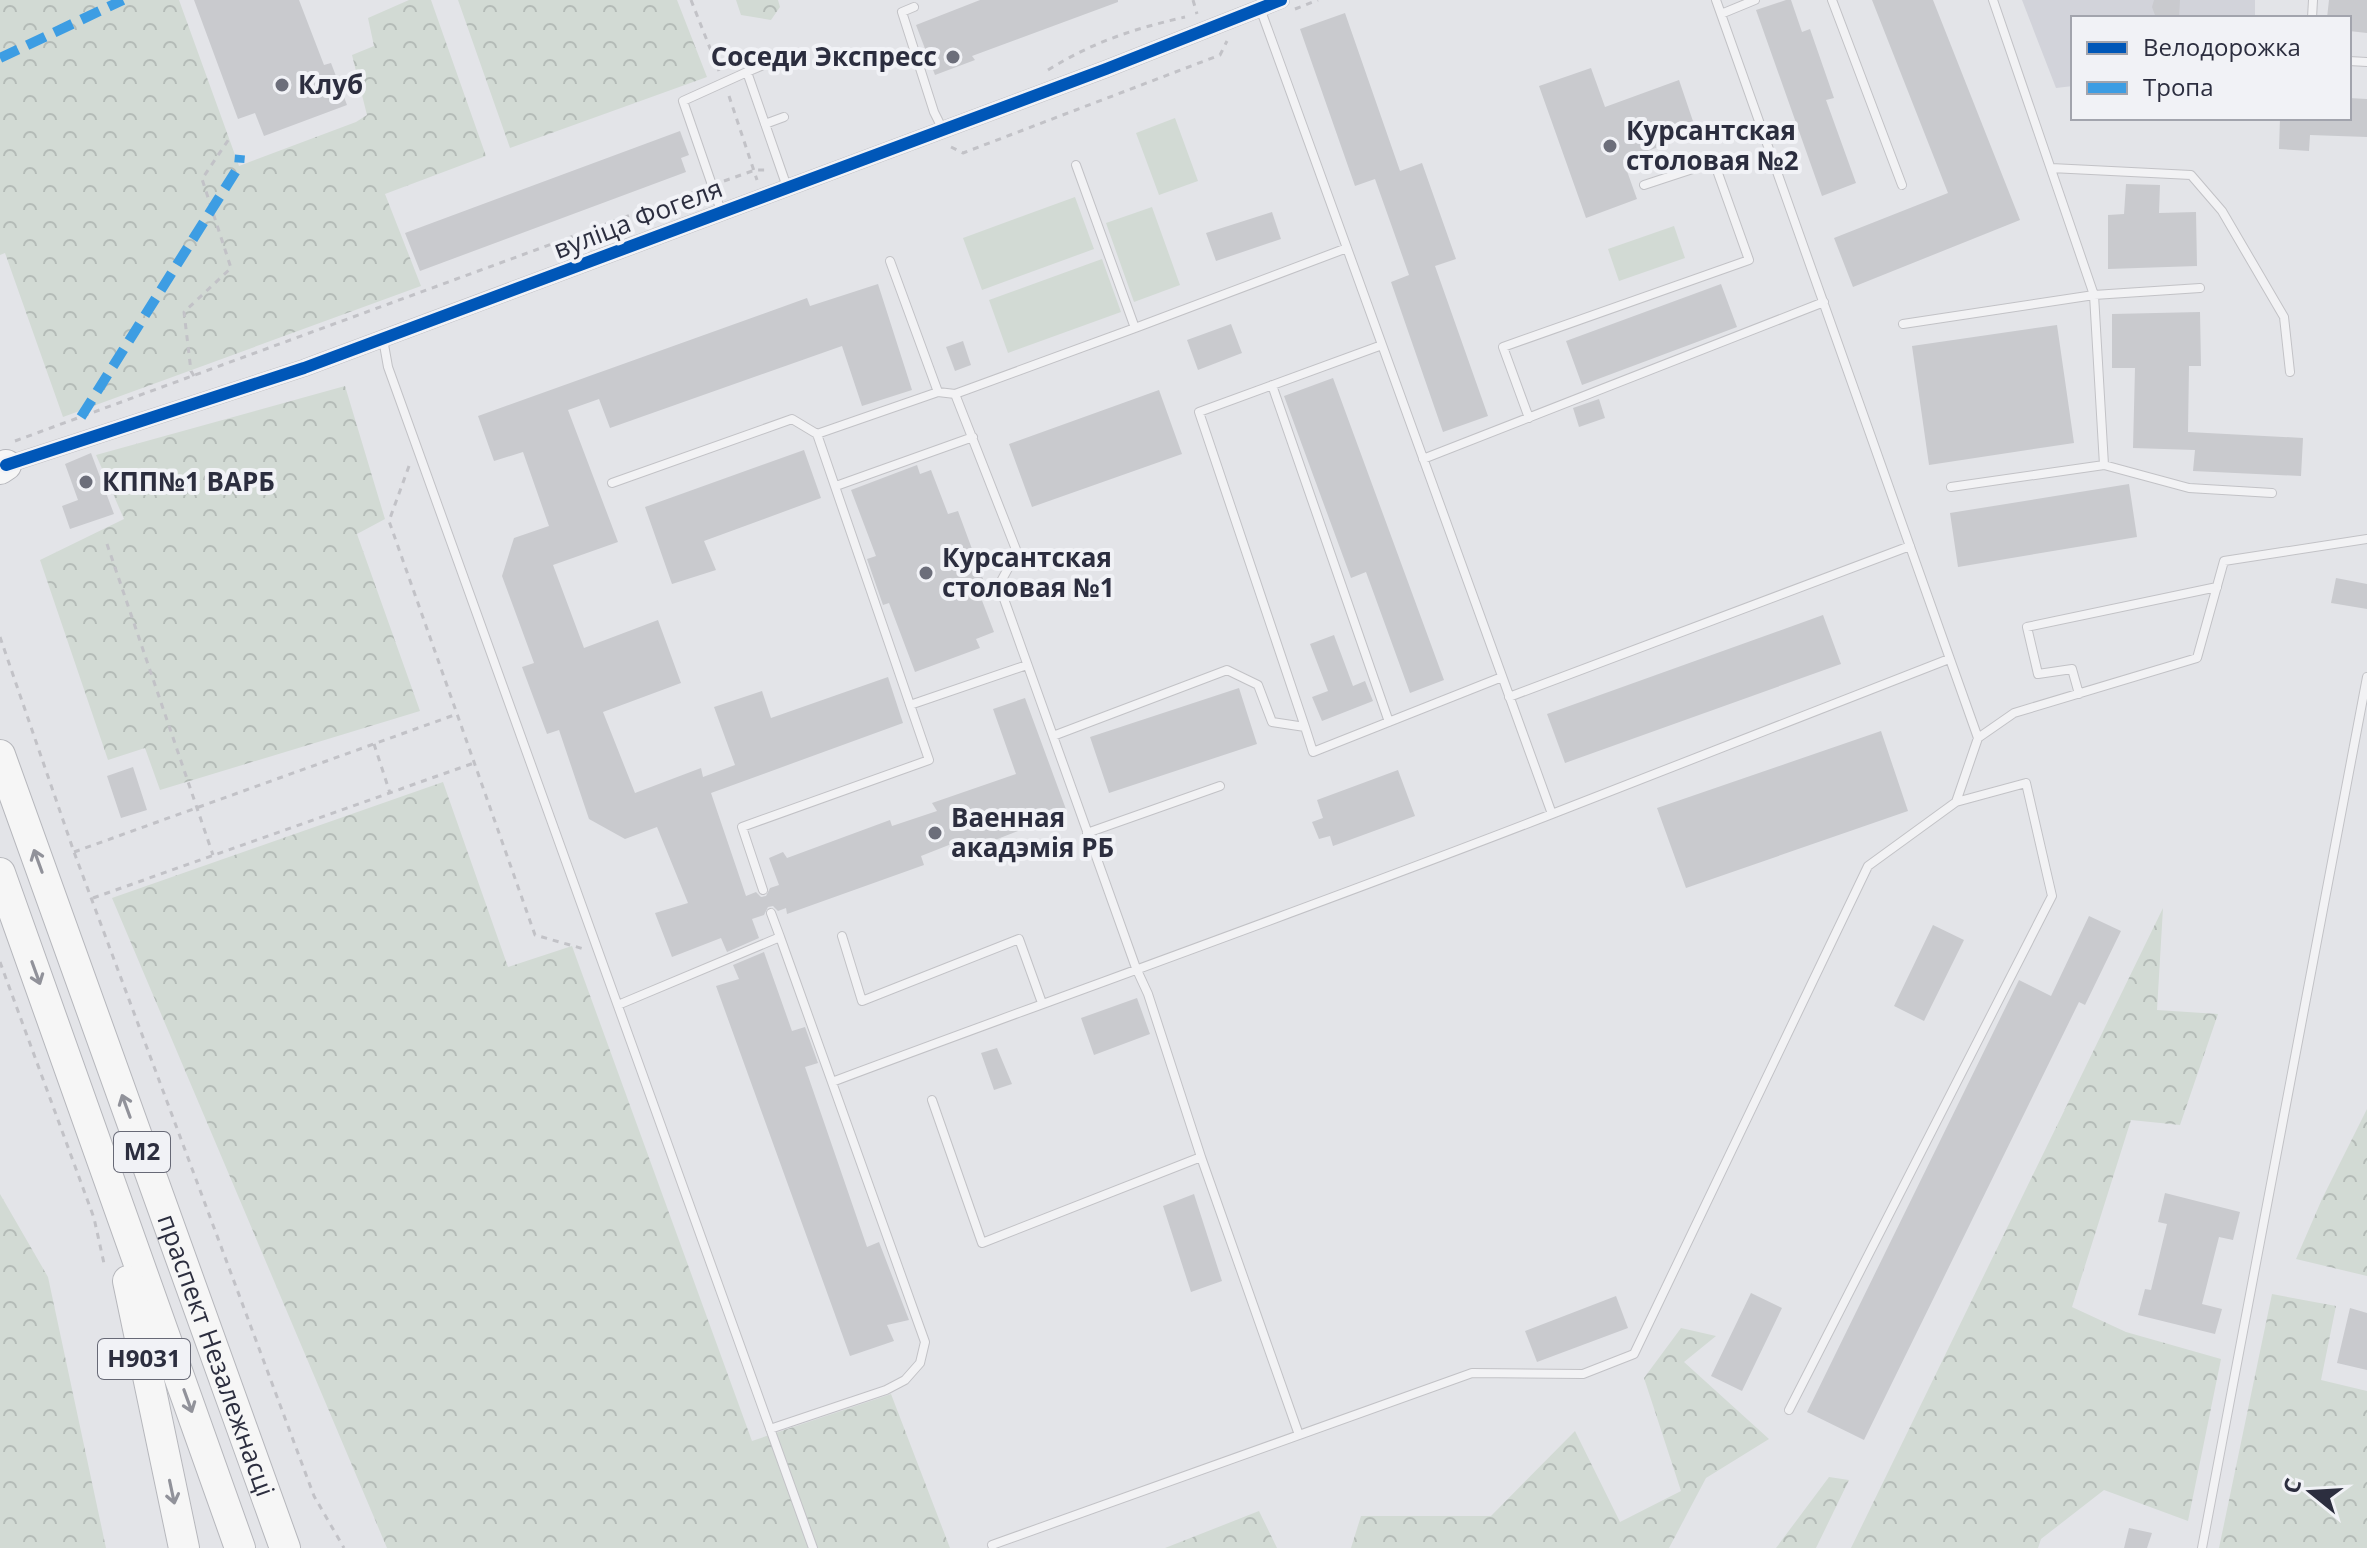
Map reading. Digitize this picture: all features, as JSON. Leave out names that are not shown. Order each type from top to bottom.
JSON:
[{"type":"highway","name":"праспект Незалежнасці","points":[[0,755],[285,1548]]},
{"type":"highway","name":"праспект Незалежнасці","points":[[0,873],[240,1548]]},
{"type":"highway","name":"Н9031","points":[[105,1169],[184,1548]]},
{"type":"street","name":"вуліца Фогеля","points":[[5,460],[304,368],[721,211],[784,179],[942,128],[1106,69],[1259,4],[1281,0]]},
{"type":"lane","points":[[1716,0],[1978,738]]},
{"type":"lane","points":[[1721,14],[1755,0]]},
{"type":"lane","points":[[1832,0],[1902,185]]},
{"type":"lane","points":[[1993,0],[2094,295],[2104,465]]},
{"type":"lane","points":[[1259,4],[1552,814]]},
{"type":"lane","points":[[914,7],[902,12],[942,128]]},
{"type":"lane","points":[[721,211],[683,101],[768,63]]},
{"type":"lane","points":[[747,72],[784,179]]},
{"type":"lane","points":[[765,124],[784,117]]},
{"type":"lane","points":[[1529,418],[1503,347],[1749,260],[1714,162],[1644,185]]},
{"type":"lane","points":[[1076,165],[1135,328]]},
{"type":"lane","points":[[2051,168],[2191,175],[2222,211],[2284,317],[2290,372]]},
{"type":"lane","points":[[817,434],[938,392],[955,394],[1347,248]]},
{"type":"lane","points":[[890,261],[938,392]]},
{"type":"lane","points":[[1903,324],[2094,295],[2200,288]]},
{"type":"lane","points":[[1423,459],[1824,302]]},
{"type":"lane","points":[[383,337],[388,367],[813,1548]]},
{"type":"lane","points":[[1382,345],[1199,412],[1313,752],[1502,677]]},
{"type":"lane","points":[[1272,385],[1389,722]]},
{"type":"lane","points":[[955,394],[1017,552],[999,585],[1148,994],[1201,1157],[1299,1435]]},
{"type":"lane","points":[[612,483],[792,419],[817,434],[929,760],[742,827],[763,890]]},
{"type":"lane","points":[[836,486],[973,437]]},
{"type":"lane","points":[[1951,487],[2104,465],[2189,488],[2272,493]]},
{"type":"lane","points":[[1956,802],[1978,738],[2014,713],[2197,658],[2224,561],[2367,539]]},
{"type":"lane","points":[[1509,697],[1910,546]]},
{"type":"lane","points":[[2079,694],[2072,669],[2038,674],[2027,627],[2217,587]]},
{"type":"lane","points":[[832,1082],[1136,968],[1347,894],[1949,659]]},
{"type":"lane","points":[[910,705],[1027,665]]},
{"type":"lane","points":[[1053,736],[1227,670],[1258,685],[1272,722],[1305,727]]},
{"type":"lane","points":[[2202,1548],[2367,677]]},
{"type":"lane","points":[[992,1545],[1472,1373],[1583,1374],[1634,1354],[1868,866],[1956,802],[2026,783],[2052,896],[1789,1410]]},
{"type":"lane","points":[[1087,833],[1220,786]]},
{"type":"lane","points":[[770,1429],[886,1390],[905,1380],[920,1363],[925,1342],[771,913]]},
{"type":"lane","points":[[842,936],[862,1001],[1019,939],[1042,1003]]},
{"type":"lane","points":[[618,1005],[780,937]]},
{"type":"lane","points":[[932,1100],[982,1243],[1201,1157]]},
{"type":"path","points":[[1046,72],[1073,54],[1132,29],[1197,14],[1193,0]]},
{"type":"path","points":[[953,146],[963,153],[1220,55]]},
{"type":"path","points":[[194,376],[184,312],[231,268],[202,179],[229,139]]},
{"type":"path","points":[[5,460],[194,376],[713,185],[755,170],[784,179]]},
{"type":"path","points":[[417,446],[389,521],[535,935],[599,953]]},
{"type":"path","points":[[107,544],[213,855]]},
{"type":"path","points":[[0,637],[74,852],[314,1496],[344,1548]]},
{"type":"path","points":[[74,852],[457,714]]},
{"type":"path","points":[[374,744],[390,793]]},
{"type":"path","points":[[93,898],[475,763]]},
{"type":"path","points":[[0,962],[94,1218],[108,1279]]},
{"type":"shaded area","points":[[2022,0],[2255,0],[2255,16],[2071,16],[2071,86],[2056,88]]},
{"type":"green space","points":[[0,0],[179,0],[239,166],[356,122],[367,115],[352,55],[374,46],[368,18],[409,0],[431,0],[486,156],[385,194],[421,286],[63,417],[5,253],[0,255]]},
{"type":"green space","points":[[458,0],[677,0],[707,77],[510,148]]},
{"type":"green space","points":[[736,0],[778,0],[780,7],[771,20],[741,15]]},
{"type":"green space","points":[[1175,118],[1198,181],[1159,195],[1136,133]]},
{"type":"green space","points":[[1075,197],[1094,249],[982,290],[963,238]]},
{"type":"green space","points":[[1152,207],[1180,285],[1134,302],[1106,223]]},
{"type":"green space","points":[[1674,226],[1685,258],[1619,281],[1608,249]]},
{"type":"green space","points":[[1102,259],[1121,312],[1008,353],[989,300]]},
{"type":"green space","points":[[345,386],[385,519],[357,534],[420,711],[160,790],[145,748],[108,760],[40,560],[124,519],[96,455]]},
{"type":"green space","points":[[443,782],[508,967],[572,946],[752,1441],[891,1394],[950,1548],[387,1548],[112,898]]},
{"type":"green space","points":[[2163,908],[2157,1010],[2218,1014],[2180,1125],[2131,1120],[2072,1307],[2126,1332],[2221,1359],[2188,1521],[2104,1490],[2041,1539],[2038,1548],[1851,1548]]},
{"type":"green space","points":[[2367,1109],[2367,1276],[2296,1259]]},
{"type":"green space","points":[[0,1194],[48,1277],[106,1548],[0,1548]]},
{"type":"green space","points":[[2272,1294],[2336,1306],[2321,1380],[2367,1391],[2367,1548],[2219,1548]]},
{"type":"green space","points":[[1681,1328],[1716,1336],[1684,1362],[1769,1439],[1706,1478],[1669,1548],[1351,1548],[1361,1516],[1491,1516],[1575,1431],[1620,1522],[1681,1491],[1644,1378]]},
{"type":"green space","points":[[1829,1477],[1849,1480],[1816,1548],[1776,1548]]},
{"type":"green space","points":[[1259,1511],[1277,1548],[1165,1548]]},
{"type":"building","name":"Клуб","points":[[194,0],[299,0],[324,65],[331,63],[347,105],[264,136],[255,113],[238,119]]},
{"type":"building","points":[[980,0],[1118,2],[972,56],[975,60],[935,75],[916,25]]},
{"type":"building","points":[[1791,0],[1802,32],[1810,29],[1834,98],[1826,100],[1856,183],[1822,196],[1756,10]]},
{"type":"building","points":[[1872,0],[1933,0],[2020,220],[1853,287],[1834,238],[1948,193]]},
{"type":"building","points":[[2154,0],[2180,0],[2179,16],[2155,16],[2152,7]]},
{"type":"building","points":[[2329,0],[2367,0],[2367,33],[2351,31],[2351,16],[2327,16]]},
{"type":"building","points":[[1345,13],[1400,171],[1422,163],[1456,259],[1435,266],[1488,416],[1443,432],[1391,282],[1409,275],[1375,179],[1355,186],[1300,29]]},
{"type":"building","name":"Курсантская столовая №2","points":[[1591,68],[1605,107],[1679,80],[1697,133],[1623,160],[1637,199],[1586,218],[1539,86]]},
{"type":"building","points":[[2351,98],[2367,99],[2367,137],[2310,135],[2309,151],[2279,149],[2280,120],[2351,120]]},
{"type":"building","points":[[680,131],[689,155],[681,158],[686,172],[420,271],[405,233]]},
{"type":"building","points":[[2126,184],[2160,185],[2159,213],[2196,212],[2197,266],[2108,269],[2108,215],[2124,214]]},
{"type":"building","points":[[1272,212],[1281,239],[1216,261],[1206,233]]},
{"type":"building","name":"Ваенная акадэмія РБ","points":[[878,284],[912,390],[862,406],[842,346],[610,428],[599,399],[568,410],[618,542],[553,565],[584,648],[658,620],[681,683],[603,712],[635,793],[701,768],[703,777],[735,765],[714,707],[762,691],[771,718],[888,677],[903,723],[711,793],[746,896],[756,892],[761,897],[766,896],[770,888],[779,885],[769,858],[783,852],[787,858],[890,820],[892,826],[937,811],[932,803],[1016,774],[993,709],[1025,698],[1067,812],[964,852],[959,841],[921,856],[924,865],[787,914],[786,908],[778,911],[773,906],[768,907],[764,915],[752,919],[759,938],[727,952],[721,938],[672,957],[655,913],[688,903],[657,827],[625,839],[589,819],[559,730],[547,734],[522,667],[534,663],[502,576],[514,538],[549,526],[523,452],[494,461],[478,416],[807,298],[810,306]]},
{"type":"building","points":[[1721,284],[1737,327],[1582,385],[1566,341]]},
{"type":"building","points":[[2200,312],[2201,366],[2189,366],[2188,432],[2303,438],[2301,476],[2193,471],[2195,450],[2133,448],[2135,368],[2112,368],[2112,314]]},
{"type":"building","points":[[1231,324],[1242,353],[1198,370],[1187,340]]},
{"type":"building","points":[[2057,325],[2074,443],[1929,465],[1912,346]]},
{"type":"building","points":[[963,341],[971,365],[955,371],[946,347]]},
{"type":"building","points":[[1333,378],[1444,680],[1410,693],[1366,572],[1351,578],[1284,396]]},
{"type":"building","points":[[1159,390],[1182,454],[1032,507],[1009,444]]},
{"type":"building","points":[[1599,399],[1605,418],[1579,427],[1573,408]]},
{"type":"building","points":[[804,450],[821,498],[704,541],[716,570],[672,584],[645,507]]},
{"type":"building","name":"КПП№1 ВАРБ","points":[[91,453],[114,514],[70,529],[62,506],[78,500],[65,464]]},
{"type":"building","name":"Курсантская столовая №1","points":[[917,465],[920,474],[931,470],[948,514],[958,511],[986,587],[978,590],[994,632],[976,639],[980,648],[915,672],[889,603],[883,605],[867,559],[876,556],[851,490]]},
{"type":"building","points":[[2129,484],[2137,537],[1958,567],[1950,513]]},
{"type":"building","points":[[2336,578],[2367,584],[2367,609],[2331,603]]},
{"type":"building","points":[[1823,615],[1841,664],[1565,763],[1547,714]]},
{"type":"building","points":[[1334,635],[1353,686],[1365,681],[1373,701],[1322,721],[1312,697],[1328,691],[1310,644]]},
{"type":"building","points":[[1239,688],[1257,744],[1109,793],[1090,737]]},
{"type":"building","points":[[1881,731],[1908,811],[1686,888],[1657,808]]},
{"type":"building","points":[[133,767],[147,810],[121,818],[107,776]]},
{"type":"building","points":[[1398,770],[1415,816],[1333,846],[1330,836],[1319,839],[1312,822],[1323,818],[1317,800]]},
{"type":"building","points":[[2089,916],[2121,931],[2085,1005],[2079,1002],[1864,1440],[1807,1412],[2019,980],[2051,996]]},
{"type":"building","points":[[1933,925],[1964,940],[1924,1021],[1894,1006]]},
{"type":"building","points":[[764,952],[792,1031],[805,1027],[818,1063],[805,1067],[867,1247],[879,1242],[909,1320],[887,1325],[894,1341],[850,1356],[716,986],[739,979],[733,965]]},
{"type":"building","points":[[1137,998],[1150,1034],[1094,1055],[1081,1018]]},
{"type":"building","points":[[997,1048],[1012,1084],[994,1090],[981,1053]]},
{"type":"building","points":[[2165,1193],[2240,1212],[2233,1240],[2219,1237],[2202,1304],[2222,1309],[2215,1334],[2138,1315],[2145,1289],[2151,1290],[2167,1224],[2158,1222]]},
{"type":"building","points":[[1194,1194],[1222,1281],[1191,1292],[1163,1206]]},
{"type":"building","points":[[1751,1293],[1782,1308],[1742,1391],[1711,1376]]},
{"type":"building","points":[[1616,1296],[1628,1328],[1537,1362],[1525,1331]]},
{"type":"building","points":[[2350,1308],[2367,1313],[2367,1370],[2337,1363]]},
{"type":"building","points":[[2129,1528],[2152,1533],[2147,1548],[2124,1548]]},
{"type":"marked path","points":[[0,58],[123,0]]},
{"type":"marked path","points":[[81,417],[239,166],[240,155]]},
{"type":"cycle path","points":[[6,465],[304,368],[1106,69],[1281,0]]},
{"type":"place","name":"Соседи Экспресс","points":[[953,57]]},
{"type":"place","name":"Клуб","points":[[282,85]]},
{"type":"place","name":"Курсантская столовая №2","points":[[1610,146]]},
{"type":"place","name":"КПП№1 ВАРБ","points":[[86,482]]},
{"type":"place","name":"Курсантская столовая №1","points":[[926,573]]},
{"type":"place","name":"Ваенная акадэмія РБ","points":[[935,833]]}]
